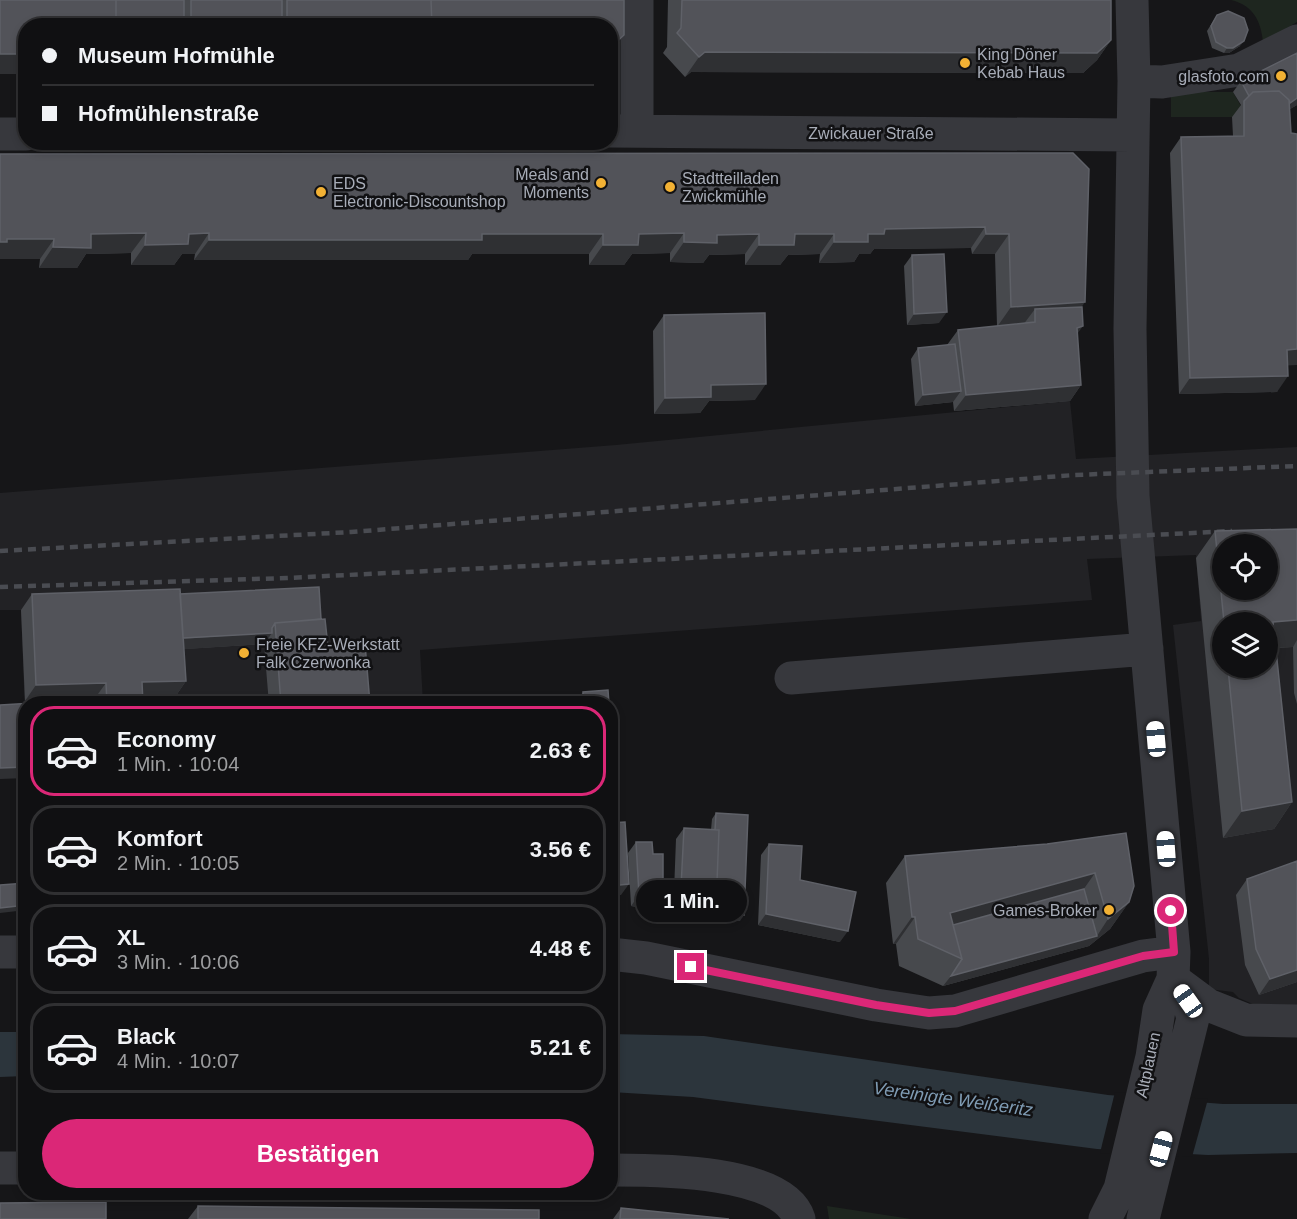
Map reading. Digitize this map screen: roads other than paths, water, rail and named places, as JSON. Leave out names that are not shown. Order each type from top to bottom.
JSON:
[{"type":"street","points":[[624,131],[637,0]]},
{"type":"street","points":[[1132,0],[1134,81],[1131,135],[1130,329],[1133,496],[1148,649],[1173,965]]},
{"type":"street","points":[[1134,81],[1162,82],[1239,70],[1297,41]]},
{"type":"street","name":"Zwickauer Straße","points":[[624,131],[1131,135]]},
{"type":"street","points":[[0,134],[18,134]]},
{"type":"street","points":[[791,678],[1148,649]]},
{"type":"street","points":[[0,952],[18,952]]},
{"type":"street","points":[[618,955],[646,958],[876,1005],[929,1013],[955,1011],[1143,956],[1173,965],[1208,1005],[1246,1020],[1297,1021]]},
{"type":"street","name":"Altplauen","points":[[1107,1217],[1120,1189],[1152,1057],[1159,1010],[1173,965]]},
{"type":"street","name":"Altplauen","points":[[1143,1218],[1193,1018],[1173,965]]},
{"type":"street","points":[[0,1168],[18,1168]]},
{"type":"street","points":[[618,1170],[718,1176],[760,1185],[784,1200],[799,1219]]},
{"type":"water","points":[[0,1032],[18,1032],[18,1076],[0,1077]]},
{"type":"water","name":"Vereinigte Weißeritz","points":[[618,1034],[704,1036],[1108,1095],[1223,1104],[1297,1104],[1297,1153],[1208,1155],[1097,1149],[693,1097],[618,1092]]},
{"type":"railway","points":[[0,551],[351,532],[1074,475],[1297,466]]},
{"type":"railway","points":[[0,587],[287,578],[1232,531]]},
{"type":"place","name":"King Döner Kebab Haus","points":[[965,63]]},
{"type":"place","name":"glasfoto.com","points":[[1281,76]]},
{"type":"place","name":"Meals and Moments","points":[[601,183]]},
{"type":"place","name":"Stadtteilladen Zwickmühle","points":[[670,187]]},
{"type":"place","name":"EDS Electronic-Discountshop","points":[[321,192]]},
{"type":"place","name":"Freie KFZ-Werkstatt Falk Czerwonka","points":[[244,653]]},
{"type":"place","name":"Games-Broker","points":[[1109,910]]}]
